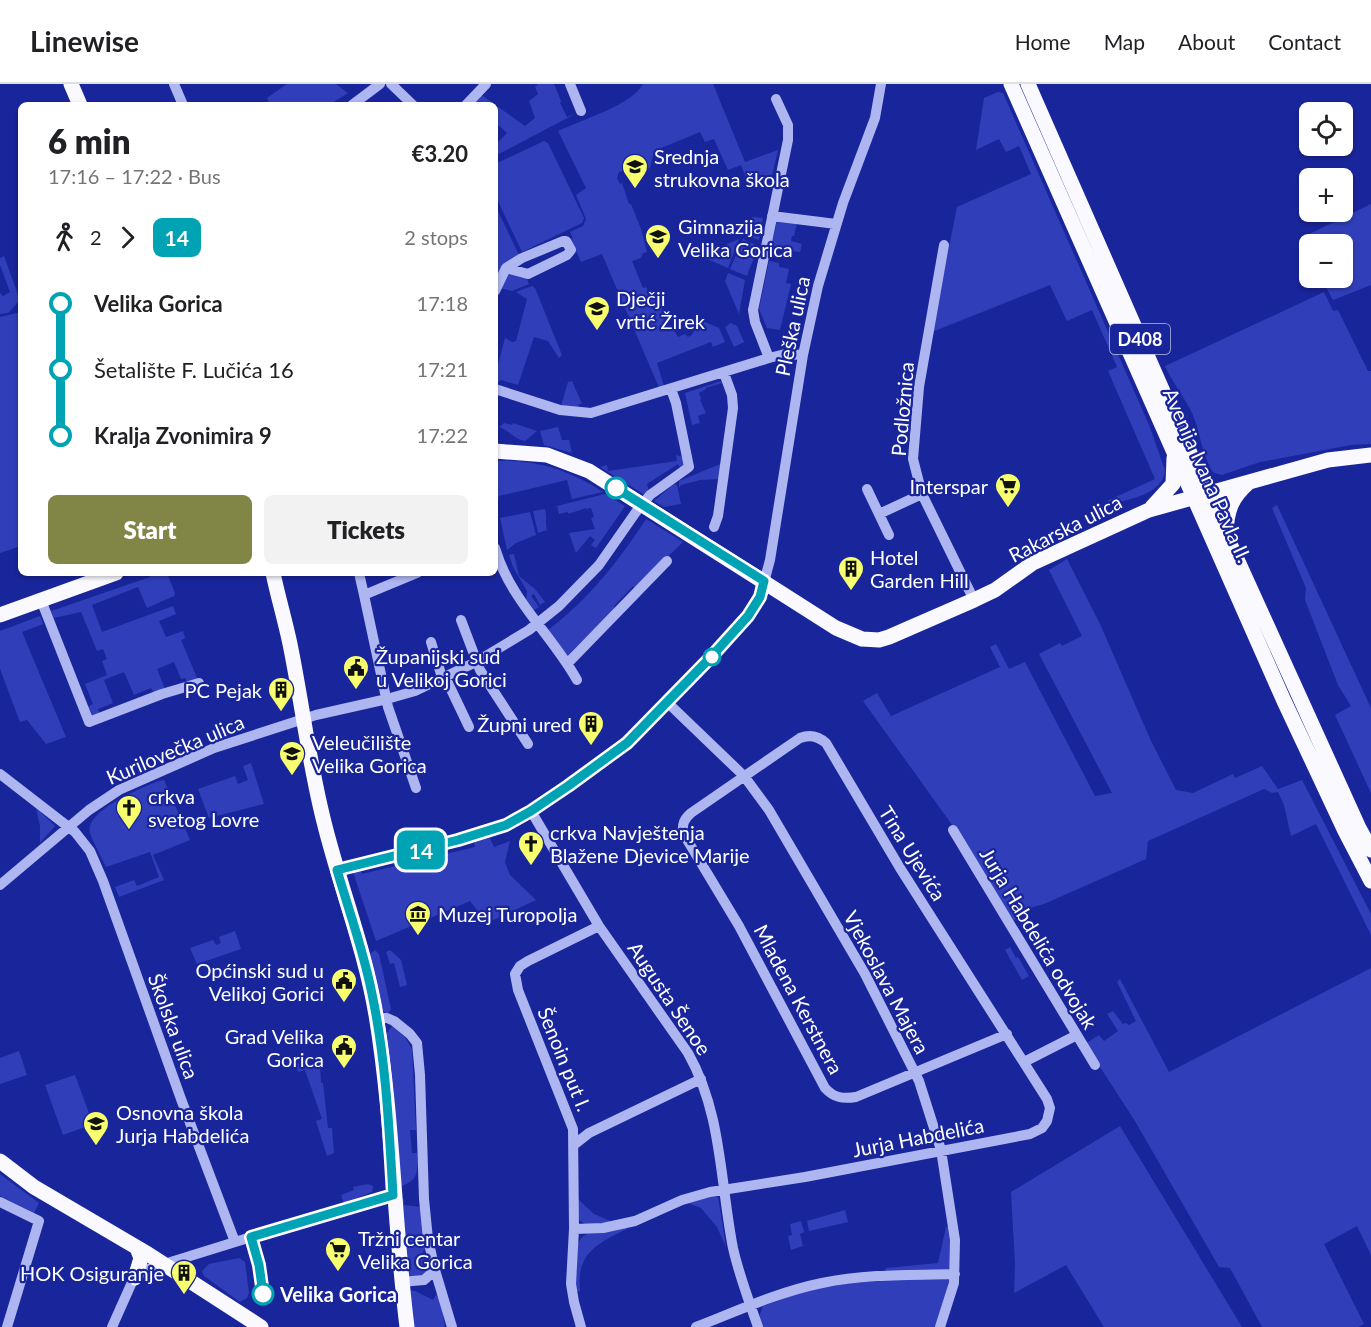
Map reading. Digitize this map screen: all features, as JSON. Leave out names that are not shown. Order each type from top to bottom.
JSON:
[{"type":"main road","points":[[71,84],[79,102]]},
{"type":"main road","name":"Avenija Ivana Pavla II.","points":[[1011,84],[1173,449],[1226,535],[1371,850]]},
{"type":"main road","name":"Avenija Ivana Pavla II.","points":[[1028,84],[1201,494],[1284,701],[1345,831],[1371,880]]},
{"type":"main road","points":[[1149,510],[1173,484],[1175,471],[1173,449]]},
{"type":"main road","name":"Rakarska ulica","points":[[498,451],[538,453],[589,471],[842,631],[868,640],[889,637],[974,600],[994,590],[1033,563],[1149,510],[1328,460],[1371,455]]},
{"type":"main road","points":[[1226,535],[1230,505],[1237,493],[1251,481]]},
{"type":"main road","points":[[0,615],[108,576]]},
{"type":"main road","points":[[274,576],[290,643],[316,789],[337,870],[362,949],[376,1018],[386,1082],[393,1195],[408,1282],[407,1327]]},
{"type":"main road","points":[[0,1161],[34,1187],[164,1264],[261,1327]]},
{"type":"main road","points":[[135,1278],[141,1257],[137,1248]]},
{"type":"street","points":[[174,84],[182,102]]},
{"type":"street","points":[[356,102],[380,84]]},
{"type":"street","points":[[391,84],[410,102]]},
{"type":"street","points":[[469,102],[486,84]]},
{"type":"street","points":[[570,84],[581,111]]},
{"type":"street","name":"Pleška ulica","points":[[337,870],[480,834],[506,825],[531,811],[611,756],[668,703],[744,621],[760,597],[770,560],[802,356],[818,286],[836,224],[873,124],[881,84]]},
{"type":"street","points":[[769,358],[755,322],[753,310],[789,133],[777,99]]},
{"type":"street","points":[[772,216],[836,224]]},
{"type":"street","points":[[498,285],[506,268],[522,258],[563,241],[568,243],[571,250],[567,255],[528,274],[506,268]]},
{"type":"street","name":"Podložnica","points":[[944,245],[919,387],[913,459],[922,494],[974,600]]},
{"type":"street","points":[[498,390],[560,410],[587,414],[769,358],[785,354],[802,356]]},
{"type":"street","points":[[714,527],[718,516],[734,408],[724,373]]},
{"type":"street","name":"Kurilovečka ulica","points":[[0,885],[100,801],[119,790],[214,748],[316,715],[415,691],[476,662],[537,624],[590,575],[642,504],[687,469],[689,464],[671,389]]},
{"type":"street","points":[[867,489],[889,535]]},
{"type":"street","points":[[879,514],[922,494]]},
{"type":"street","points":[[498,556],[508,583],[577,681]]},
{"type":"street","points":[[567,664],[667,561]]},
{"type":"street","points":[[359,576],[387,699],[416,788]]},
{"type":"street","points":[[364,595],[410,576]]},
{"type":"street","points":[[41,600],[89,722],[162,694],[199,683]]},
{"type":"street","points":[[461,620],[476,662],[528,744]]},
{"type":"street","points":[[431,642],[443,679],[448,683],[469,727]]},
{"type":"street","name":"Vjekoslava Majera","points":[[668,703],[744,776],[769,810],[845,939],[885,1011],[915,1072],[926,1098],[940,1150],[953,1223],[955,1274],[951,1295],[940,1327]]},
{"type":"street","name":"Tina Ujevića","points":[[744,776],[806,736],[820,738],[826,743],[900,868],[1024,1062]]},
{"type":"street","points":[[0,774],[70,827]]},
{"type":"street","name":"Mladena Kerstnera","points":[[744,776],[686,818],[682,827],[683,833],[739,926],[825,1088],[835,1096],[846,1099],[856,1097],[1007,1034]]},
{"type":"street","name":"Augusta Šenoe","points":[[531,811],[599,926],[688,1053],[701,1079],[715,1126],[733,1247],[758,1327]]},
{"type":"street","name":"Školska ulica","points":[[70,827],[90,851],[112,906],[235,1242]]},
{"type":"street","name":"Jurja Habdelića odvojak","points":[[953,830],[1015,929],[1095,1065]]},
{"type":"street","name":"Šenoin put I.","points":[[581,1327],[571,1284],[575,1144],[571,1119],[518,990],[515,974],[520,966],[528,961],[599,926]]},
{"type":"street","points":[[376,1018],[387,1018],[394,1021],[414,1038],[418,1049],[424,1199],[430,1252],[452,1327]]},
{"type":"street","points":[[1024,1062],[1077,1035]]},
{"type":"street","name":"Jurja Habdelića","points":[[574,1229],[603,1228],[634,1221],[682,1200],[725,1189],[805,1178],[1030,1134],[1042,1128],[1049,1117],[1048,1104],[1024,1062]]},
{"type":"street","points":[[575,1144],[589,1133],[701,1079]]},
{"type":"street","points":[[112,1327],[135,1278],[145,1270],[393,1195]]},
{"type":"street","points":[[0,1202],[39,1221],[5,1322]]},
{"type":"street","points":[[408,1282],[428,1279],[435,1270]]},
{"type":"street","points":[[696,1327],[788,1292],[839,1280],[869,1276],[955,1274]]},
{"type":"street","points":[[408,1282],[426,1286],[442,1295]]},
{"type":"shaded area","points":[[287,84],[336,84],[348,93],[334,102],[269,102],[267,98]]},
{"type":"shaded area","points":[[538,84],[554,84],[567,117],[575,114],[498,154],[498,142],[507,133],[498,125],[498,107],[525,126],[535,118],[529,101],[538,94],[535,87]]},
{"type":"shaded area","points":[[643,84],[713,84],[745,162],[778,150],[771,180],[757,174],[746,178],[741,165],[728,170],[714,139],[705,142],[700,132],[654,151],[650,168],[638,173],[635,167],[619,172],[617,178],[620,184],[622,183],[629,204],[631,204],[647,252],[643,253],[641,258],[632,261],[643,288],[646,287],[649,293],[658,290],[660,294],[657,296],[669,326],[671,325],[678,337],[685,334],[688,337],[692,335],[695,329],[692,321],[698,319],[719,328],[725,342],[713,347],[711,342],[657,363],[664,386],[660,390],[602,254],[581,262],[571,239],[573,238],[570,232],[583,226],[586,219],[576,195],[586,188],[558,131],[628,99]]},
{"type":"shaded area","points":[[998,92],[1003,93],[1149,425],[1165,470],[1158,485],[1135,498],[1109,505],[1107,501],[1155,479],[1108,371],[1117,367],[1092,310],[1067,321],[1050,285],[932,332],[957,207],[1031,174],[1019,146],[1006,152],[999,139],[976,150],[984,98]]},
{"type":"shaded area","points":[[480,94],[491,102],[473,102]]},
{"type":"shaded area","points":[[544,141],[548,143],[584,218],[582,223],[522,252],[498,201],[498,163]]},
{"type":"shaded area","points":[[1371,204],[1371,285],[1333,300],[1326,288],[1353,288],[1353,234],[1309,234],[1334,222],[1353,222],[1353,213]]},
{"type":"shaded area","points":[[498,211],[519,255],[502,267],[498,274]]},
{"type":"shaded area","points":[[752,217],[763,218],[759,240],[744,235]]},
{"type":"shaded area","points":[[777,221],[797,223],[791,241],[802,244],[800,252],[771,248]]},
{"type":"shaded area","points":[[739,239],[728,268],[700,256],[727,246]]},
{"type":"shaded area","points":[[743,239],[758,246],[747,276],[730,269]]},
{"type":"shaded area","points":[[4,256],[18,294],[18,302],[8,313],[0,314],[0,293],[3,296],[10,292],[0,265],[0,258]]},
{"type":"shaded area","points":[[769,261],[779,263],[779,267],[789,269],[786,283],[791,284],[780,330],[767,328],[759,309]]},
{"type":"shaded area","points":[[510,273],[526,277],[529,284],[512,291],[500,288],[502,280]]},
{"type":"shaded area","points":[[728,273],[745,280],[739,314],[725,281]]},
{"type":"shaded area","points":[[532,286],[535,288],[562,355],[559,358],[548,341],[534,337],[518,385],[501,380],[498,382],[498,365],[505,338],[512,342],[516,341],[527,299],[516,292]]},
{"type":"shaded area","points":[[1324,292],[1333,311],[1338,310],[1368,371],[1371,371],[1371,444],[1351,445],[1260,462],[1222,475],[1214,473],[1207,460],[1191,411],[1165,366]]},
{"type":"shaded area","points":[[18,313],[18,547],[0,553],[0,317]]},
{"type":"shaded area","points":[[731,323],[737,326],[744,342],[734,347],[725,327]]},
{"type":"shaded area","points":[[572,381],[582,404],[579,404],[578,408],[561,406],[568,382]]},
{"type":"shaded area","points":[[721,381],[722,383],[699,393],[706,413],[698,416],[700,423],[692,425],[685,393]]},
{"type":"shaded area","points":[[504,423],[512,425],[513,423],[537,431],[525,441],[499,427]]},
{"type":"shaded area","points":[[558,427],[562,440],[569,440],[572,453],[544,445],[540,431]]},
{"type":"shaded area","points":[[676,455],[683,457],[685,463],[681,469],[678,464],[647,484],[649,491],[645,495],[600,467],[607,465],[608,471],[677,461]]},
{"type":"shaded area","points":[[498,461],[538,464],[565,472],[603,492],[572,499],[567,480],[499,496],[498,500]]},
{"type":"shaded area","points":[[723,463],[720,479],[700,480],[681,485],[679,488],[679,481]]},
{"type":"shaded area","points":[[674,484],[677,485],[681,504],[664,507],[654,501]]},
{"type":"shaded area","points":[[605,494],[625,506],[596,548],[591,545],[595,540],[590,536],[576,553],[569,533],[595,529],[591,518],[594,517],[591,508],[559,514],[557,506]]},
{"type":"shaded area","points":[[1277,505],[1371,708],[1371,793],[1335,715],[1351,706],[1338,685],[1305,600],[1306,588],[1272,508]]},
{"type":"shaded area","points":[[545,509],[547,530],[538,533],[533,511]]},
{"type":"shaded area","points":[[530,512],[536,535],[516,543],[507,550],[500,518]]},
{"type":"shaded area","points":[[646,519],[683,542],[635,588],[633,586],[614,606],[617,610],[568,657],[547,631],[601,580]]},
{"type":"shaded area","points":[[514,554],[519,576],[535,589],[545,602],[540,605],[534,594],[531,596],[539,607],[534,610],[526,599],[527,591],[513,567],[509,555]]},
{"type":"shaded area","points":[[1067,559],[1100,624],[1151,741],[1176,790],[1193,793],[1233,774],[1235,778],[1262,766],[1278,789],[1302,780],[1371,914],[1371,935],[1316,824],[1291,836],[1284,805],[1278,792],[1272,793],[1264,789],[1148,841],[1146,859],[1033,907],[1013,921],[955,829],[863,701],[877,693],[891,716],[1000,667],[990,647],[996,644],[1009,669],[1025,662],[1095,796],[1112,793],[1039,654],[1060,643],[1062,646],[1082,636],[1049,570]]},
{"type":"shaded area","points":[[168,576],[174,596],[147,608],[138,587],[92,605],[102,632],[173,606],[176,614],[159,621],[166,637],[183,631],[185,638],[181,640],[198,680],[188,683],[185,678],[181,679],[174,662],[157,669],[165,689],[154,693],[151,688],[134,695],[124,672],[104,680],[113,703],[98,709],[100,715],[91,716],[87,707],[93,704],[85,684],[107,675],[102,661],[107,659],[103,649],[97,651],[81,612],[54,618],[51,611],[150,577]]},
{"type":"shaded area","points":[[40,616],[43,624],[22,632],[66,737],[46,744],[27,720],[20,722],[0,669],[0,631]]},
{"type":"shaded area","points":[[251,763],[264,804],[209,818],[198,789],[235,776],[238,784],[248,780],[243,766]]},
{"type":"shaded area","points":[[164,780],[190,840],[153,855],[164,880],[119,897],[115,887],[134,880],[137,886],[159,877],[150,852],[106,867],[90,833],[91,825],[96,817],[116,801],[150,784]]},
{"type":"shaded area","points":[[36,808],[55,826],[40,843],[40,826]]},
{"type":"shaded area","points":[[490,838],[494,847],[510,841],[505,862],[510,875],[536,900],[487,923],[470,901],[376,941],[353,872],[360,870],[362,874],[475,847],[474,842]]},
{"type":"shaded area","points":[[235,931],[241,949],[197,964],[190,948],[213,940],[216,945],[221,943],[219,937]]},
{"type":"shaded area","points":[[1010,947],[1029,976],[1022,980],[1005,950]]},
{"type":"shaded area","points":[[375,950],[379,954],[391,1009],[388,1014],[381,1010],[370,954]]},
{"type":"shaded area","points":[[390,950],[401,960],[407,985],[400,987],[394,963],[390,964],[386,952]]},
{"type":"shaded area","points":[[1371,968],[1371,1255],[1357,1226],[1324,1244],[1364,1324],[1358,1327],[1262,1327],[1230,1268],[1219,1267],[1135,1121],[1085,1044],[1099,1035],[1104,1041],[1118,1031],[1107,1014],[1113,1011],[1123,1024],[1129,1025],[1136,1021],[1117,982],[1120,979],[1169,1072]]},
{"type":"shaded area","points":[[392,1026],[405,1037],[412,1049],[416,1130],[410,1130],[412,1153],[417,1153],[417,1172],[413,1180],[396,1188],[387,1033]]},
{"type":"shaded area","points":[[19,1051],[27,1075],[0,1084],[0,1058]]},
{"type":"shaded area","points":[[306,1060],[309,1064],[320,1063],[328,1128],[332,1128],[334,1153],[327,1156],[316,1121],[322,1119],[305,1070],[298,1072],[296,1064]]},
{"type":"shaded area","points":[[75,1075],[93,1124],[63,1135],[45,1085]]},
{"type":"shaded area","points":[[1120,1126],[1242,1327],[1104,1327],[1066,1265],[1014,1293],[1015,1264],[1011,1192]]},
{"type":"shaded area","points":[[0,1174],[39,1203],[34,1213],[0,1196]]},
{"type":"shaded area","points":[[368,1184],[373,1186],[372,1192],[344,1203],[341,1195],[354,1190],[353,1187]]},
{"type":"shaded area","points":[[718,1197],[726,1247],[717,1227],[701,1208],[688,1203]]},
{"type":"shaded area","points":[[404,1199],[404,1205],[421,1207],[425,1250],[423,1251],[430,1268],[424,1276],[408,1277],[400,1201]]},
{"type":"shaded area","points":[[578,1199],[594,1214],[615,1223],[585,1224],[579,1220]]},
{"type":"shaded area","points":[[845,1210],[848,1222],[809,1231],[807,1221]]},
{"type":"shaded area","points":[[801,1221],[804,1232],[800,1234],[803,1246],[791,1250],[788,1236],[792,1235],[790,1224]]},
{"type":"shaded area","points":[[626,1227],[627,1229],[606,1239],[591,1251],[581,1268],[580,1291],[575,1292],[578,1244],[581,1238],[598,1230]]},
{"type":"shaded area","points":[[946,1227],[951,1227],[951,1266],[948,1269],[885,1273],[886,1268],[938,1263]]},
{"type":"shaded area","points":[[239,1258],[245,1262],[249,1293],[247,1298],[240,1302],[204,1276],[202,1271],[209,1264]]},
{"type":"shaded area","points":[[896,1279],[949,1279],[936,1327],[762,1327],[759,1317],[763,1306],[801,1292],[824,1286]]},
{"type":"shaded area","points":[[407,1290],[415,1291],[433,1300],[436,1295],[440,1299],[445,1327],[412,1327]]},
{"type":"bus line","name":"14","points":[[263,1294],[259,1265],[251,1237],[393,1195],[386,1082],[373,996],[362,949],[337,870],[480,834],[506,825],[531,811],[627,743],[734,633],[760,597],[764,581],[616,488]]},
{"type":"place","name":"Srednja strukovna škola","points":[[635,190]]},
{"type":"place","name":"Gimnazija Velika Gorica","points":[[658,260]]},
{"type":"place","name":"Dječji vrtić Žirek","points":[[597,332]]},
{"type":"place","name":"Interspar","points":[[1008,509]]},
{"type":"place","name":"Hotel Garden Hill","points":[[851,592]]},
{"type":"place","name":"Županijski sud u Velikoj Gorici","points":[[356,691]]},
{"type":"place","name":"PC Pejak","points":[[281,713]]},
{"type":"place","name":"Župni ured","points":[[591,747]]},
{"type":"place","name":"Veleučilište Velika Gorica","points":[[292,777]]},
{"type":"place","name":"crkva svetog Lovre","points":[[129,831]]},
{"type":"place","name":"crkva Navještenja Blažene Djevice Marije","points":[[531,867]]},
{"type":"place","name":"Muzej Turopolja","points":[[418,937]]},
{"type":"place","name":"Općinski sud u Velikoj Gorici","points":[[344,1004]]},
{"type":"place","name":"Grad Velika Gorica","points":[[344,1070]]},
{"type":"place","name":"Osnovna škola Jurja Habdelića","points":[[96,1147]]},
{"type":"place","name":"Tržni centar Velika Gorica","points":[[338,1273]]},
{"type":"place","name":"Velika Gorica","points":[[263,1294]]},
{"type":"place","name":"HOK Osiguranje","points":[[184,1296]]}]
